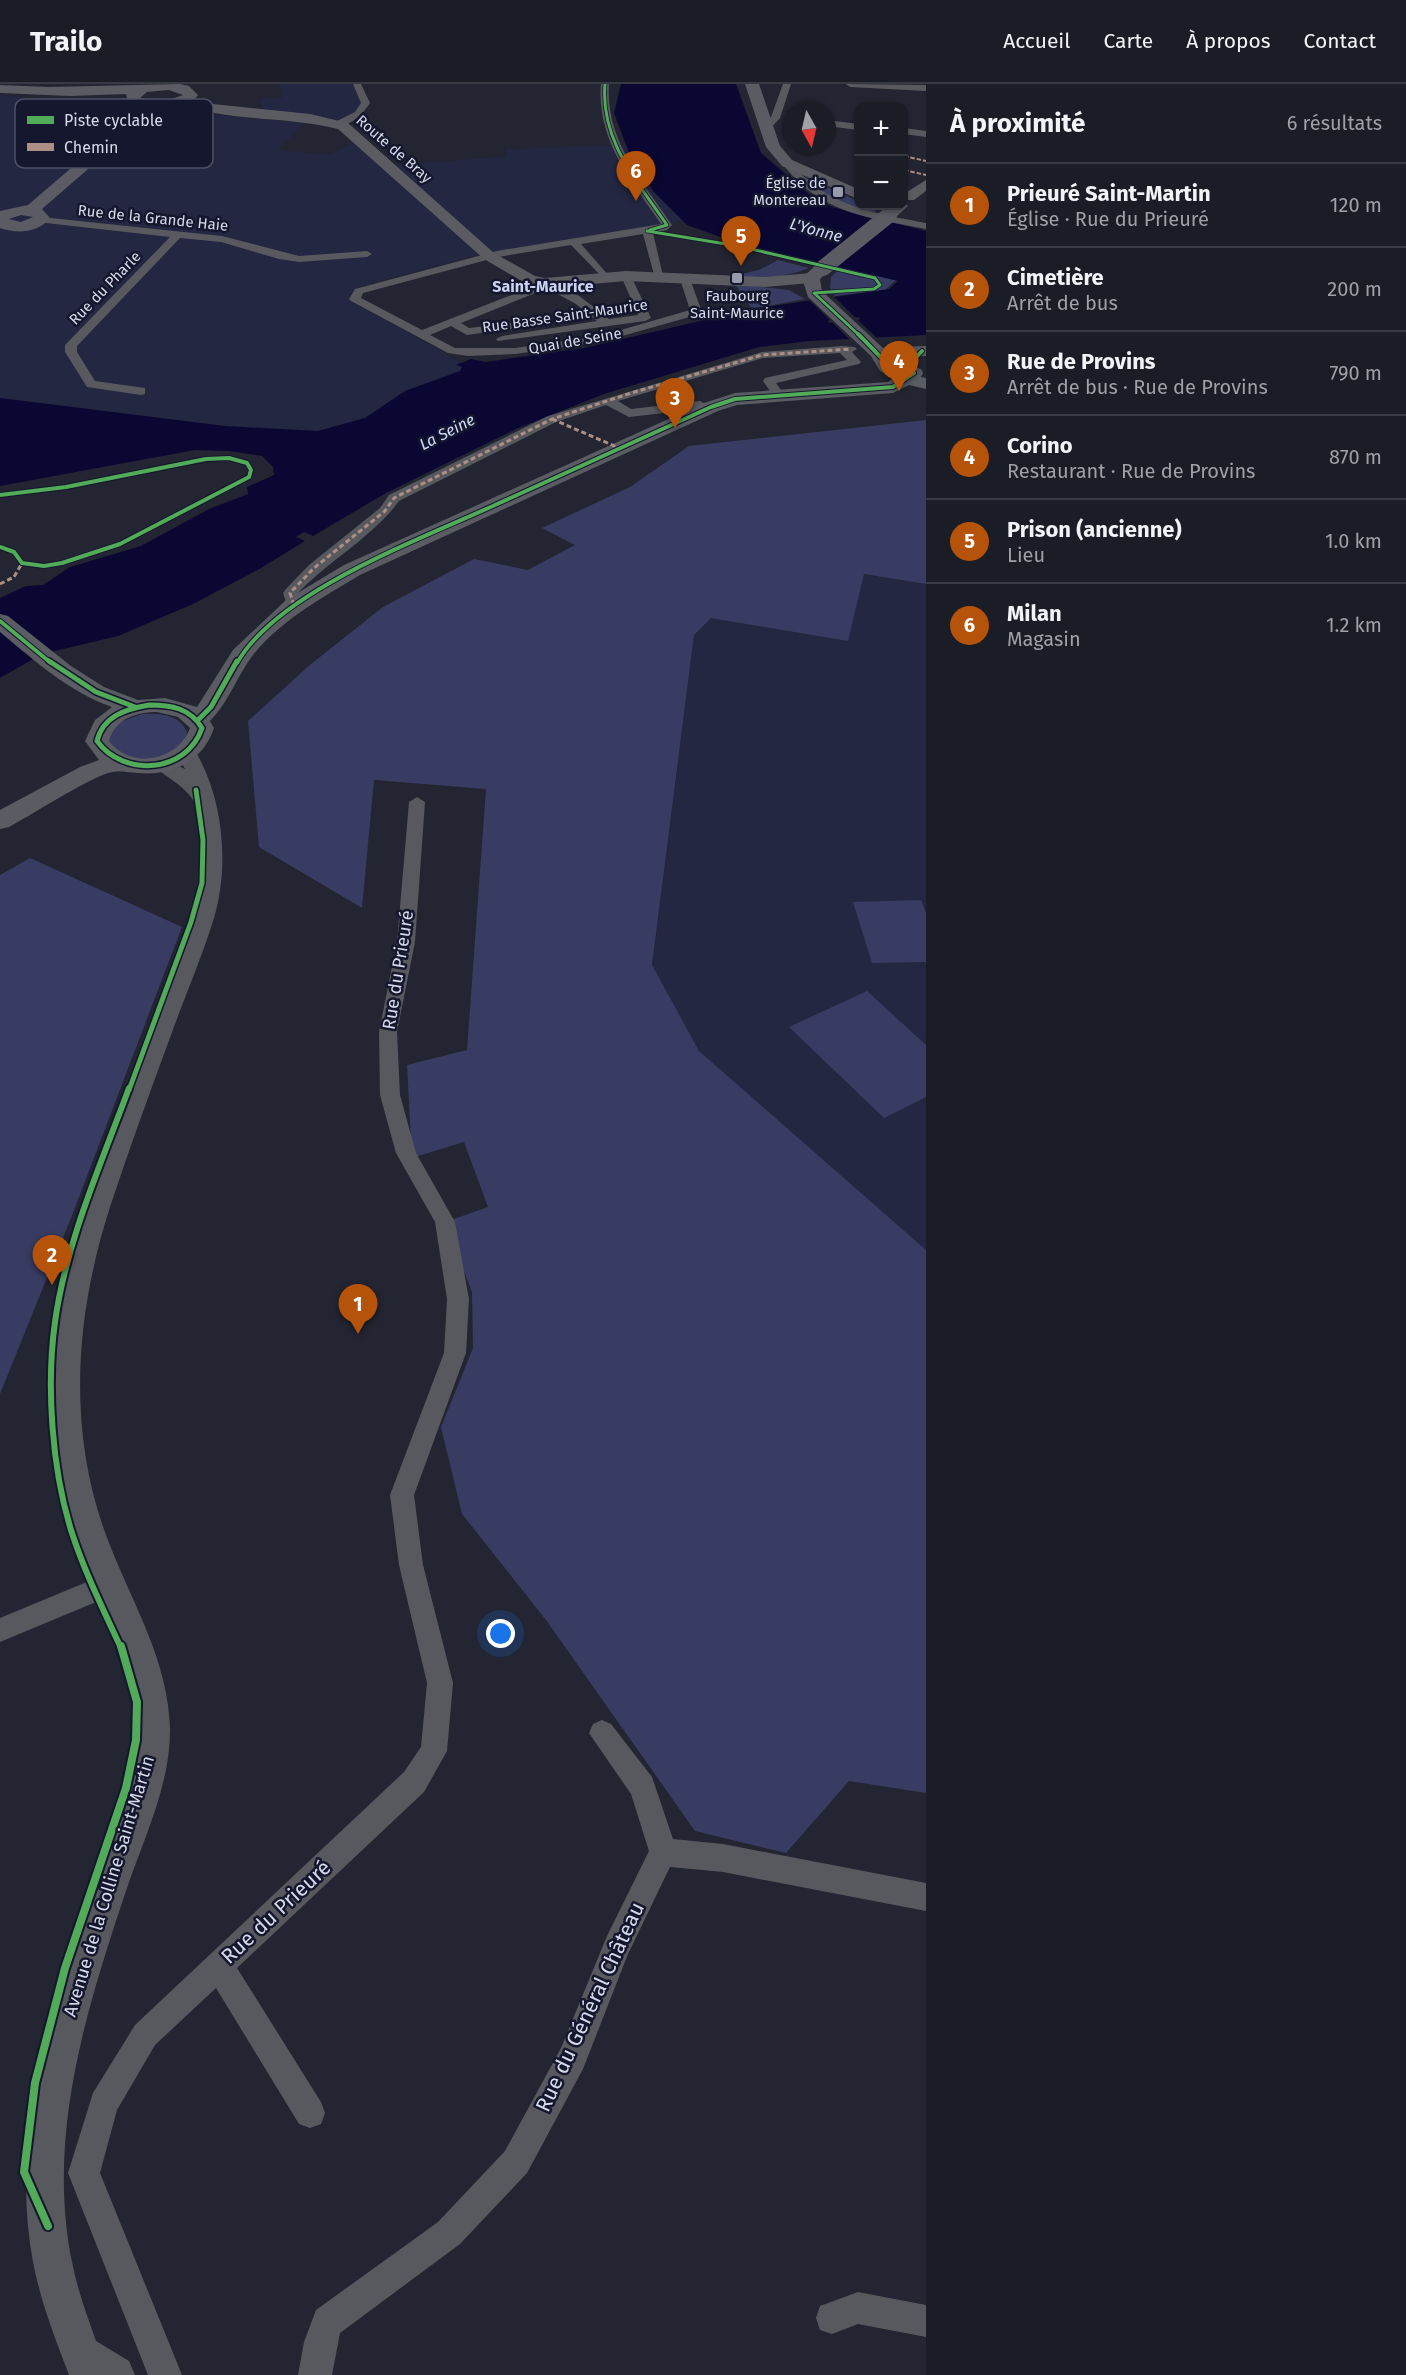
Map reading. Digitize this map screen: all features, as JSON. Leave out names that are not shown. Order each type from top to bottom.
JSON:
[{"type":"main road","points":[[752,84],[772,121],[772,147],[787,163],[854,192]]},
{"type":"main road","points":[[49,91],[143,89],[162,85],[184,91]]},
{"type":"main road","points":[[0,89],[109,93],[131,99]]},
{"type":"main road","points":[[133,99],[133,94],[143,89]]},
{"type":"main road","name":"Route de Bray","points":[[184,91],[197,99]]},
{"type":"main road","points":[[167,99],[184,91]]},
{"type":"main road","name":"Route de Bray","points":[[213,108],[310,118],[339,124],[359,138],[489,256],[521,276],[542,283]]},
{"type":"main road","points":[[0,237],[3,218],[36,216],[87,168]]},
{"type":"main road","points":[[908,199],[926,184]]},
{"type":"main road","points":[[542,283],[626,276],[816,283],[895,210]]},
{"type":"main road","points":[[816,283],[882,357],[887,367],[918,367]]},
{"type":"main road","points":[[882,357],[918,367]]},
{"type":"main road","points":[[198,720],[211,707],[253,641],[294,605],[352,570],[707,408],[735,399],[893,387],[918,367]]},
{"type":"main road","points":[[0,621],[76,682],[110,699],[135,707]]},
{"type":"main road","points":[[76,682],[100,733],[100,749],[118,762]]},
{"type":"main road","points":[[176,707],[200,701],[221,689]]},
{"type":"main road","points":[[0,821],[30,802],[78,765],[100,733],[117,714],[135,707],[149,705],[176,707],[189,712],[198,720],[202,728],[201,737],[187,753],[162,764],[146,766],[118,762],[89,772],[30,802]]},
{"type":"street","points":[[339,124],[358,114],[366,103],[357,84]]},
{"type":"street","points":[[452,351],[355,299],[359,291],[489,256],[647,231],[667,225],[623,159],[608,126],[602,100],[605,84]]},
{"type":"street","points":[[772,121],[787,84]]},
{"type":"street","points":[[850,84],[926,88]]},
{"type":"street","points":[[836,124],[854,126]]},
{"type":"street","points":[[908,132],[926,134]]},
{"type":"street","points":[[787,163],[794,174],[816,194],[830,202],[926,226]]},
{"type":"street","name":"Rue de la Grande Haie","points":[[36,216],[222,239],[283,257],[299,259],[367,254]]},
{"type":"street","points":[[647,231],[660,278]]},
{"type":"street","name":"Rue du Pharle","points":[[141,391],[91,384],[71,352],[71,345],[178,234]]},
{"type":"street","points":[[573,241],[605,277]]},
{"type":"street","points":[[626,276],[645,318]]},
{"type":"street","points":[[685,279],[690,314]]},
{"type":"street","points":[[422,334],[536,289],[542,283],[580,302],[605,322]]},
{"type":"street","points":[[506,299],[524,311]]},
{"type":"street","name":"Rue Basse Saint-Maurice","points":[[452,351],[488,341],[605,322],[690,314]]},
{"type":"street","name":"Quai de Seine","points":[[452,351],[506,352],[601,339],[690,314]]},
{"type":"street","points":[[452,322],[467,332],[543,323],[556,331]]},
{"type":"street","points":[[479,330],[488,341]]},
{"type":"street","points":[[294,605],[290,593],[314,567],[385,511],[394,498],[552,419],[745,358],[784,352],[847,349],[855,362],[769,381],[779,395]]},
{"type":"street","points":[[608,401],[629,413],[700,405],[707,408]]},
{"type":"street","name":"Avenue de la Colline Saint-Martin","points":[[95,2368],[52,2264],[44,2199],[49,2124],[54,2078],[69,2010],[146,1779],[154,1737],[154,1708],[149,1672],[137,1639],[111,1587],[78,1492],[70,1444],[65,1359],[72,1300],[113,1162],[204,915],[212,868],[204,801],[196,768],[187,753]]},
{"type":"street","points":[[162,764],[181,775],[204,801]]},
{"type":"street","name":"Rue du Prieuré","points":[[165,2375],[162,2362],[84,2173],[104,2104],[145,2035],[414,1782],[434,1751],[440,1683],[411,1565],[402,1494],[455,1353],[458,1299],[444,1222],[406,1153],[390,1095],[388,1032],[406,942],[417,802]]},
{"type":"street","points":[[0,1630],[94,1591],[111,1587]]},
{"type":"street","points":[[602,1733],[642,1787],[663,1852],[723,1858],[926,1897]]},
{"type":"street","name":"Rue du Général Château","points":[[315,2375],[320,2342],[328,2322],[449,2233],[516,2162],[572,2058],[617,1946],[663,1852]]},
{"type":"street","points":[[219,1965],[310,2113]]},
{"type":"street","points":[[832,2318],[858,2308],[926,2321]]},
{"type":"shaded area","points":[[279,84],[353,84],[362,107],[351,115],[338,119],[264,111],[260,99],[283,97]]},
{"type":"shaded area","points":[[0,95],[43,99],[15,99],[15,168],[213,168],[213,115],[304,123],[278,150],[329,155],[355,142],[382,167],[507,156],[505,149],[626,145],[648,184],[683,221],[476,255],[358,287],[349,296],[351,301],[460,362],[457,365],[462,367],[460,371],[405,391],[365,418],[318,431],[225,426],[0,398]]},
{"type":"shaded area","points":[[802,176],[854,199],[854,208],[836,200]]},
{"type":"shaded area","points":[[778,260],[809,268],[774,277],[737,275],[759,270]]},
{"type":"shaded area","points":[[841,267],[896,280],[885,290],[835,296],[830,288],[831,277]]},
{"type":"shaded area","points":[[735,284],[789,290],[805,299],[752,309]]},
{"type":"shaded area","points":[[926,420],[926,584],[864,574],[848,641],[711,618],[694,635],[652,965],[699,1051],[926,1250],[926,1793],[849,1781],[786,1853],[695,1831],[546,1620],[462,1514],[441,1427],[473,1348],[472,1292],[445,1222],[488,1207],[464,1142],[412,1158],[407,1065],[467,1050],[486,789],[374,780],[362,908],[259,847],[248,721],[311,664],[383,607],[474,559],[528,570],[575,545],[542,528],[630,487],[689,446]]},
{"type":"shaded area","points":[[795,565],[926,584],[926,1313],[645,1029],[694,635],[710,619]]},
{"type":"shaded area","points":[[142,714],[168,716],[179,721],[187,732],[184,741],[178,748],[161,756],[141,758],[121,754],[109,743],[109,736],[120,722]]},
{"type":"shaded area","points":[[30,858],[182,927],[71,1218],[0,1394],[0,875]]},
{"type":"shaded area","points":[[921,900],[926,913],[926,962],[872,963],[853,902]]},
{"type":"shaded area","points":[[867,991],[926,1045],[926,1097],[884,1118],[789,1027]]},
{"type":"water","points":[[621,84],[736,84],[761,153],[812,197],[832,207],[926,231],[926,335],[810,341],[759,347],[604,394],[516,429],[386,493],[313,536],[304,532],[296,537],[305,541],[261,568],[193,604],[118,636],[42,654],[0,678],[0,598],[26,586],[43,585],[70,567],[141,546],[209,509],[248,494],[247,487],[274,475],[273,467],[262,456],[229,451],[195,450],[0,486],[0,398],[225,426],[318,431],[365,418],[405,391],[460,371],[462,367],[456,365],[471,359],[486,362],[584,348],[752,309],[889,289],[898,281],[734,242],[687,225],[654,192],[631,158],[614,113]]},
{"type":"pier","points":[[833,296],[855,317],[861,318],[858,320],[880,341],[853,343],[833,323],[827,322],[830,320],[808,299]]},
{"type":"marked path","points":[[908,157],[926,161]]},
{"type":"marked path","points":[[908,171],[926,175]]},
{"type":"marked path","points":[[294,605],[290,593],[314,568],[385,511],[394,498],[552,419],[631,393],[762,355],[851,349]]},
{"type":"marked path","points":[[552,419],[619,448]]},
{"type":"marked path","points":[[0,584],[14,577],[22,563],[26,564]]},
{"type":"cycle path","points":[[605,84],[603,103],[606,122],[613,140],[633,176],[667,225],[650,230]]},
{"type":"cycle path","points":[[647,231],[677,238],[738,246],[875,278],[880,285],[874,289],[814,293]]},
{"type":"cycle path","points":[[814,293],[878,353],[887,367],[906,378]]},
{"type":"cycle path","points":[[198,720],[211,707],[241,655],[253,641],[294,605],[352,570],[711,407],[735,399],[893,387],[914,373],[906,368],[922,351]]},
{"type":"cycle path","points":[[0,495],[66,487],[206,459],[229,458],[247,463],[251,470],[249,477],[120,544],[62,563],[44,566],[22,563],[14,552],[0,547]]},
{"type":"cycle path","points":[[0,621],[63,672],[96,692],[135,707]]},
{"type":"cycle path","points":[[149,705],[187,711],[202,728],[197,743],[186,754],[171,762],[154,766],[136,766],[120,762],[106,753],[97,741],[103,725],[124,711],[149,705]]},
{"type":"cycle path","points":[[48,2226],[24,2172],[35,2083],[65,1968],[126,1788],[136,1740],[137,1702],[123,1651],[94,1591],[71,1529],[57,1459],[51,1381],[55,1322],[69,1260],[90,1194],[191,922],[202,883],[203,840],[196,790]]},
{"type":"place","name":"Église de Montereau","points":[[838,192]]},
{"type":"place","name":"Milan","points":[[636,201]]},
{"type":"place","name":"Prison (ancienne)","points":[[741,266]]},
{"type":"place","name":"Faubourg Saint-Maurice","points":[[737,278]]},
{"type":"place","name":"Corino","points":[[899,391]]},
{"type":"place","name":"Rue de Provins","points":[[675,428]]},
{"type":"place","name":"Cimetière","points":[[52,1285]]},
{"type":"place","name":"Prieuré Saint-Martin","points":[[358,1334]]},
{"type":"district","name":"Saint-Maurice","points":[[543,286]]},
{"type":"water label","name":"L'Yonne","points":[[816,230]]},
{"type":"water label","name":"La Seine","points":[[447,432]]}]
